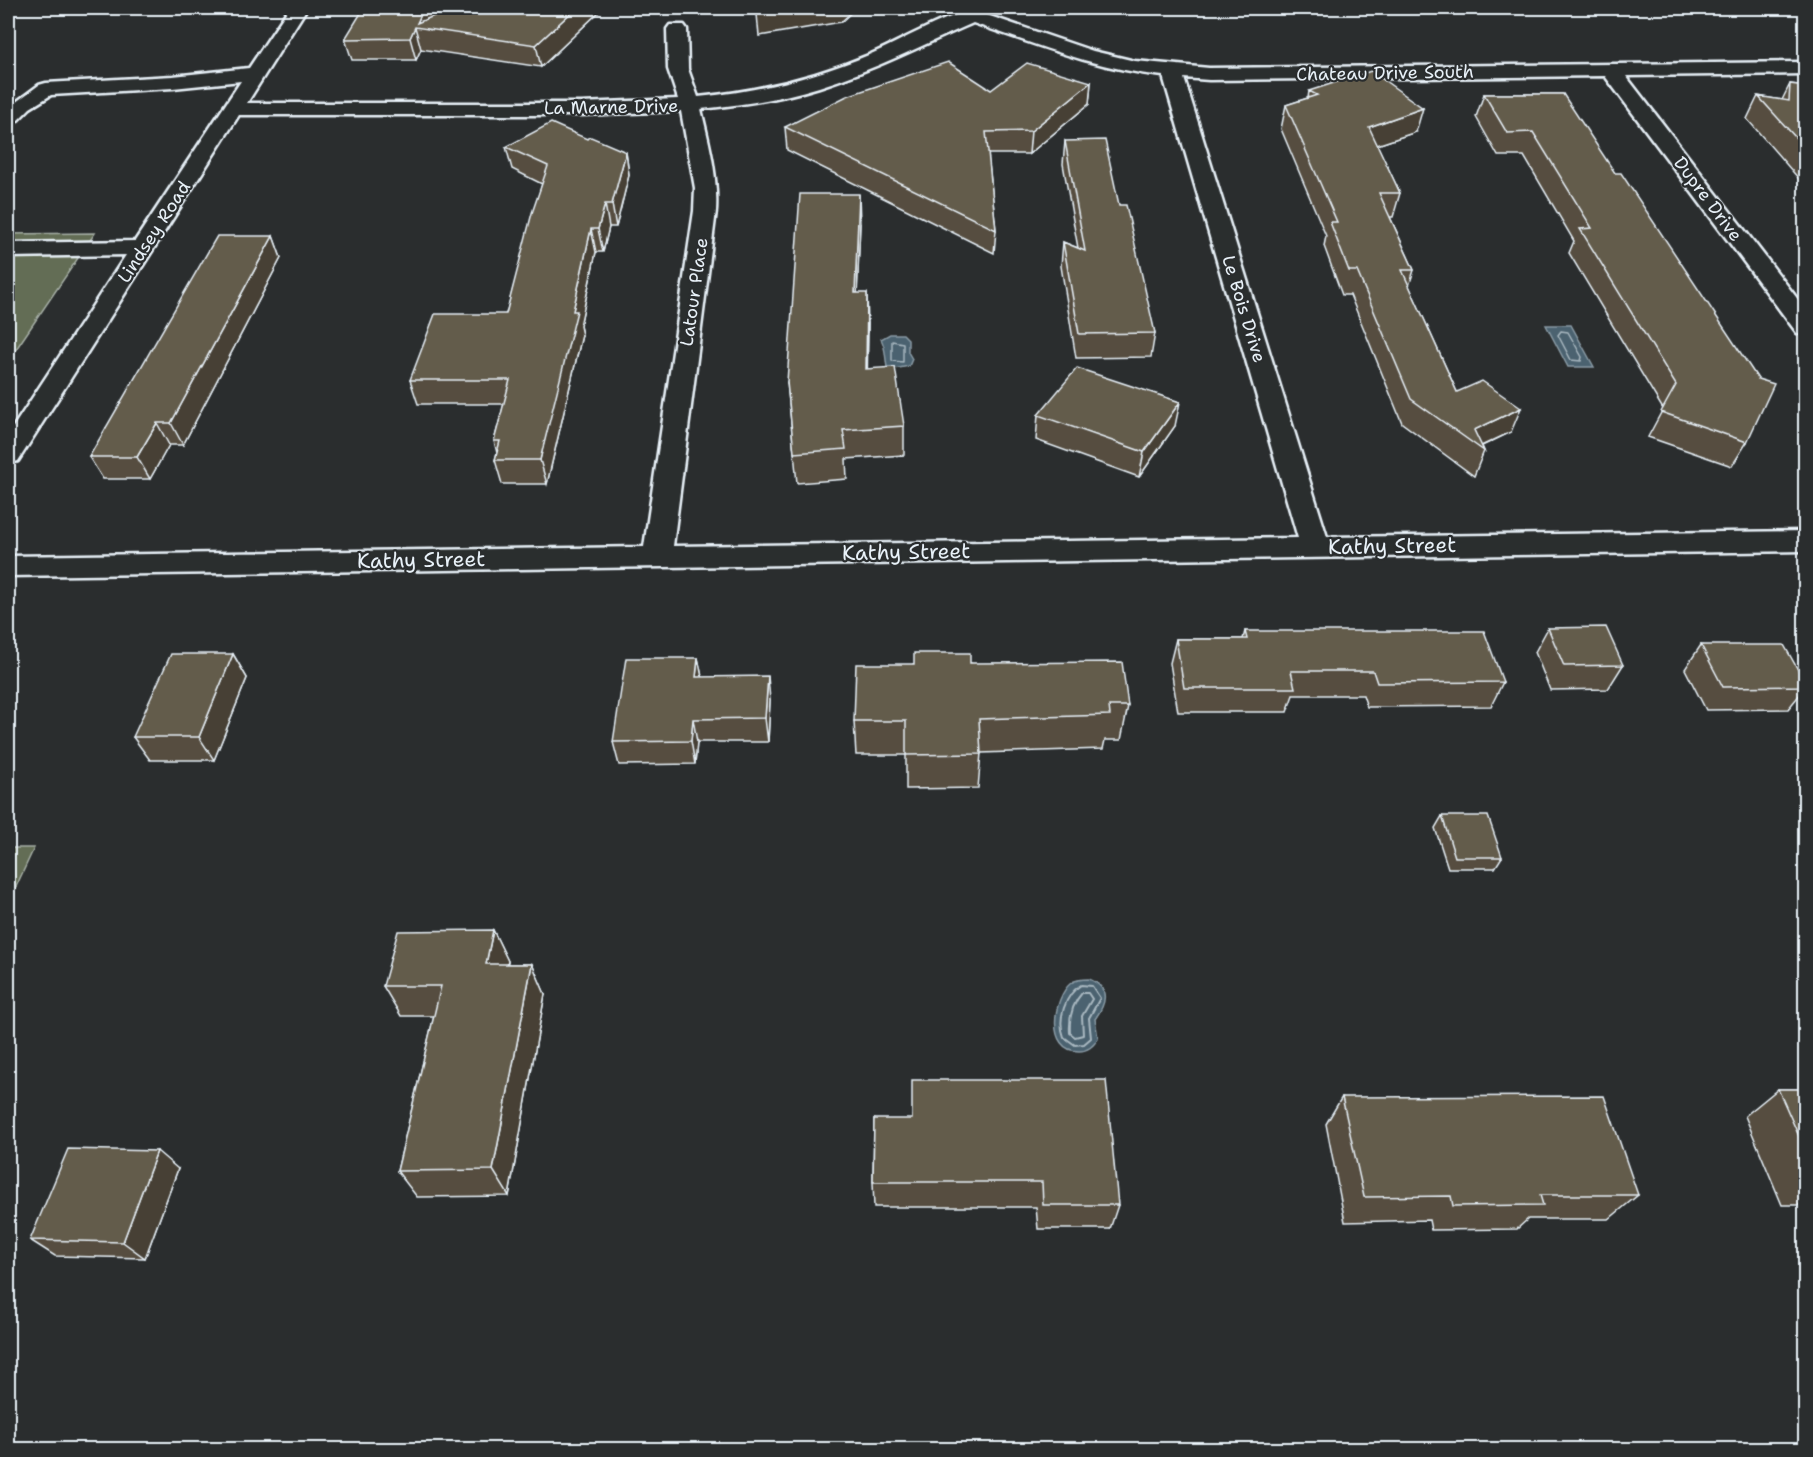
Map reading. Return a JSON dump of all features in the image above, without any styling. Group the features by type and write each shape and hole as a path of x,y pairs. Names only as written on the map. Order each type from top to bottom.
{"street":[{"name":"Lindsey Road","path":"8,455 21,416 143,249 298,8"},
{"name":"Chateau Drive South","path":"972,12 1086,55 1136,67 1172,71 1258,74 1806,68"},
{"name":"La Marne Drive","path":"235,109 624,109 690,105 759,95 822,79 863,64 972,12"},
{"name":"Latour Place","path":"657,557 705,211 706,188 690,105 678,69 677,29"},
{"name":"Dupre Drive","path":"1611,70 1806,328"},
{"name":"Le Bois Drive","path":"1172,71 1315,546"},
{"path":"8,119 22,104 46,89 173,82 257,73"},
{"path":"8,250 143,249"},
{"name":"Kathy Street","path":"8,566 1315,546 1806,541"}],"green space":[{"path":"95,233 8,361 8,234"},
{"path":"8,848 34,848 8,904"}],"water":[{"path":"1546,325 1571,325 1594,367 1568,367"},
{"path":"890,334 903,334 908,339 908,352 912,359 909,366 887,367 885,349 881,339"},
{"path":"1089,979 1101,987 1104,997 1102,1008 1095,1019 1098,1038 1088,1049 1079,1051 1068,1049 1061,1042 1057,1033 1057,1011 1060,1000 1071,983"}],"building":[{"path":"364,8 424,8 417,23 453,8 576,8 536,45 415,27 410,38 345,39"},
{"path":"764,8 794,8 757,14"},
{"path":"948,62 991,90 1027,63 1091,82 1031,131 986,132 996,230 785,127 847,96"},
{"path":"1371,71 1423,108 1369,127 1400,193 1379,193 1414,270 1402,270 1457,392 1482,381 1521,408 1474,430 1484,451 1411,399 1357,271 1349,271 1330,222 1337,222 1286,105 1317,95 1309,91"},
{"path":"1790,84 1806,86 1806,149 1758,96 1789,101"},
{"path":"1484,94 1563,94 1615,173 1621,173 1758,379 1774,384 1747,442 1661,412 1676,385 1580,229 1592,228 1533,132 1507,133"},
{"path":"551,123 587,139 591,137 626,152 612,204 605,204 598,229 591,229 573,311 577,311 540,460 495,460 500,441 494,441 510,380 410,380 435,314 506,314 532,213 548,166 506,147"},
{"path":"1105,140 1119,205 1126,205 1155,333 1079,334 1063,242 1085,251 1065,141"},
{"path":"800,194 859,194 855,293 867,293 866,369 895,367 904,426 843,430 846,449 794,453 787,382"},
{"path":"217,236 273,236 171,423 157,423 137,457 89,457"},
{"path":"1077,368 1180,402 1144,452 1038,415"},
{"path":"1606,627 1623,665 1564,666 1548,628"},
{"path":"1245,631 1484,631 1503,682 1377,683 1373,671 1291,671 1295,688 1184,688 1176,639 1247,639"},
{"path":"1701,645 1784,645 1806,686 1723,687"},
{"path":"914,653 970,653 970,663 1122,662 1128,706 1109,706 1110,715 979,719 981,754 906,755 906,721 854,721 856,664 914,664"},
{"path":"171,654 233,654 199,737 133,737"},
{"path":"626,658 698,658 696,677 768,676 765,718 693,719 691,741 613,742"},
{"path":"1442,816 1488,816 1502,857 1455,857"},
{"path":"493,930 486,964 532,964 493,1170 397,1171 441,986 383,986 398,931"},
{"path":"912,1080 1106,1080 1118,1205 1043,1205 1042,1182 873,1182 874,1119 912,1119"},
{"path":"1778,1089 1806,1089 1806,1152"},
{"path":"1604,1096 1638,1195 1540,1195 1543,1205 1453,1206 1451,1196 1364,1197 1342,1097"},
{"path":"68,1149 157,1151 123,1242 30,1240"}]}
